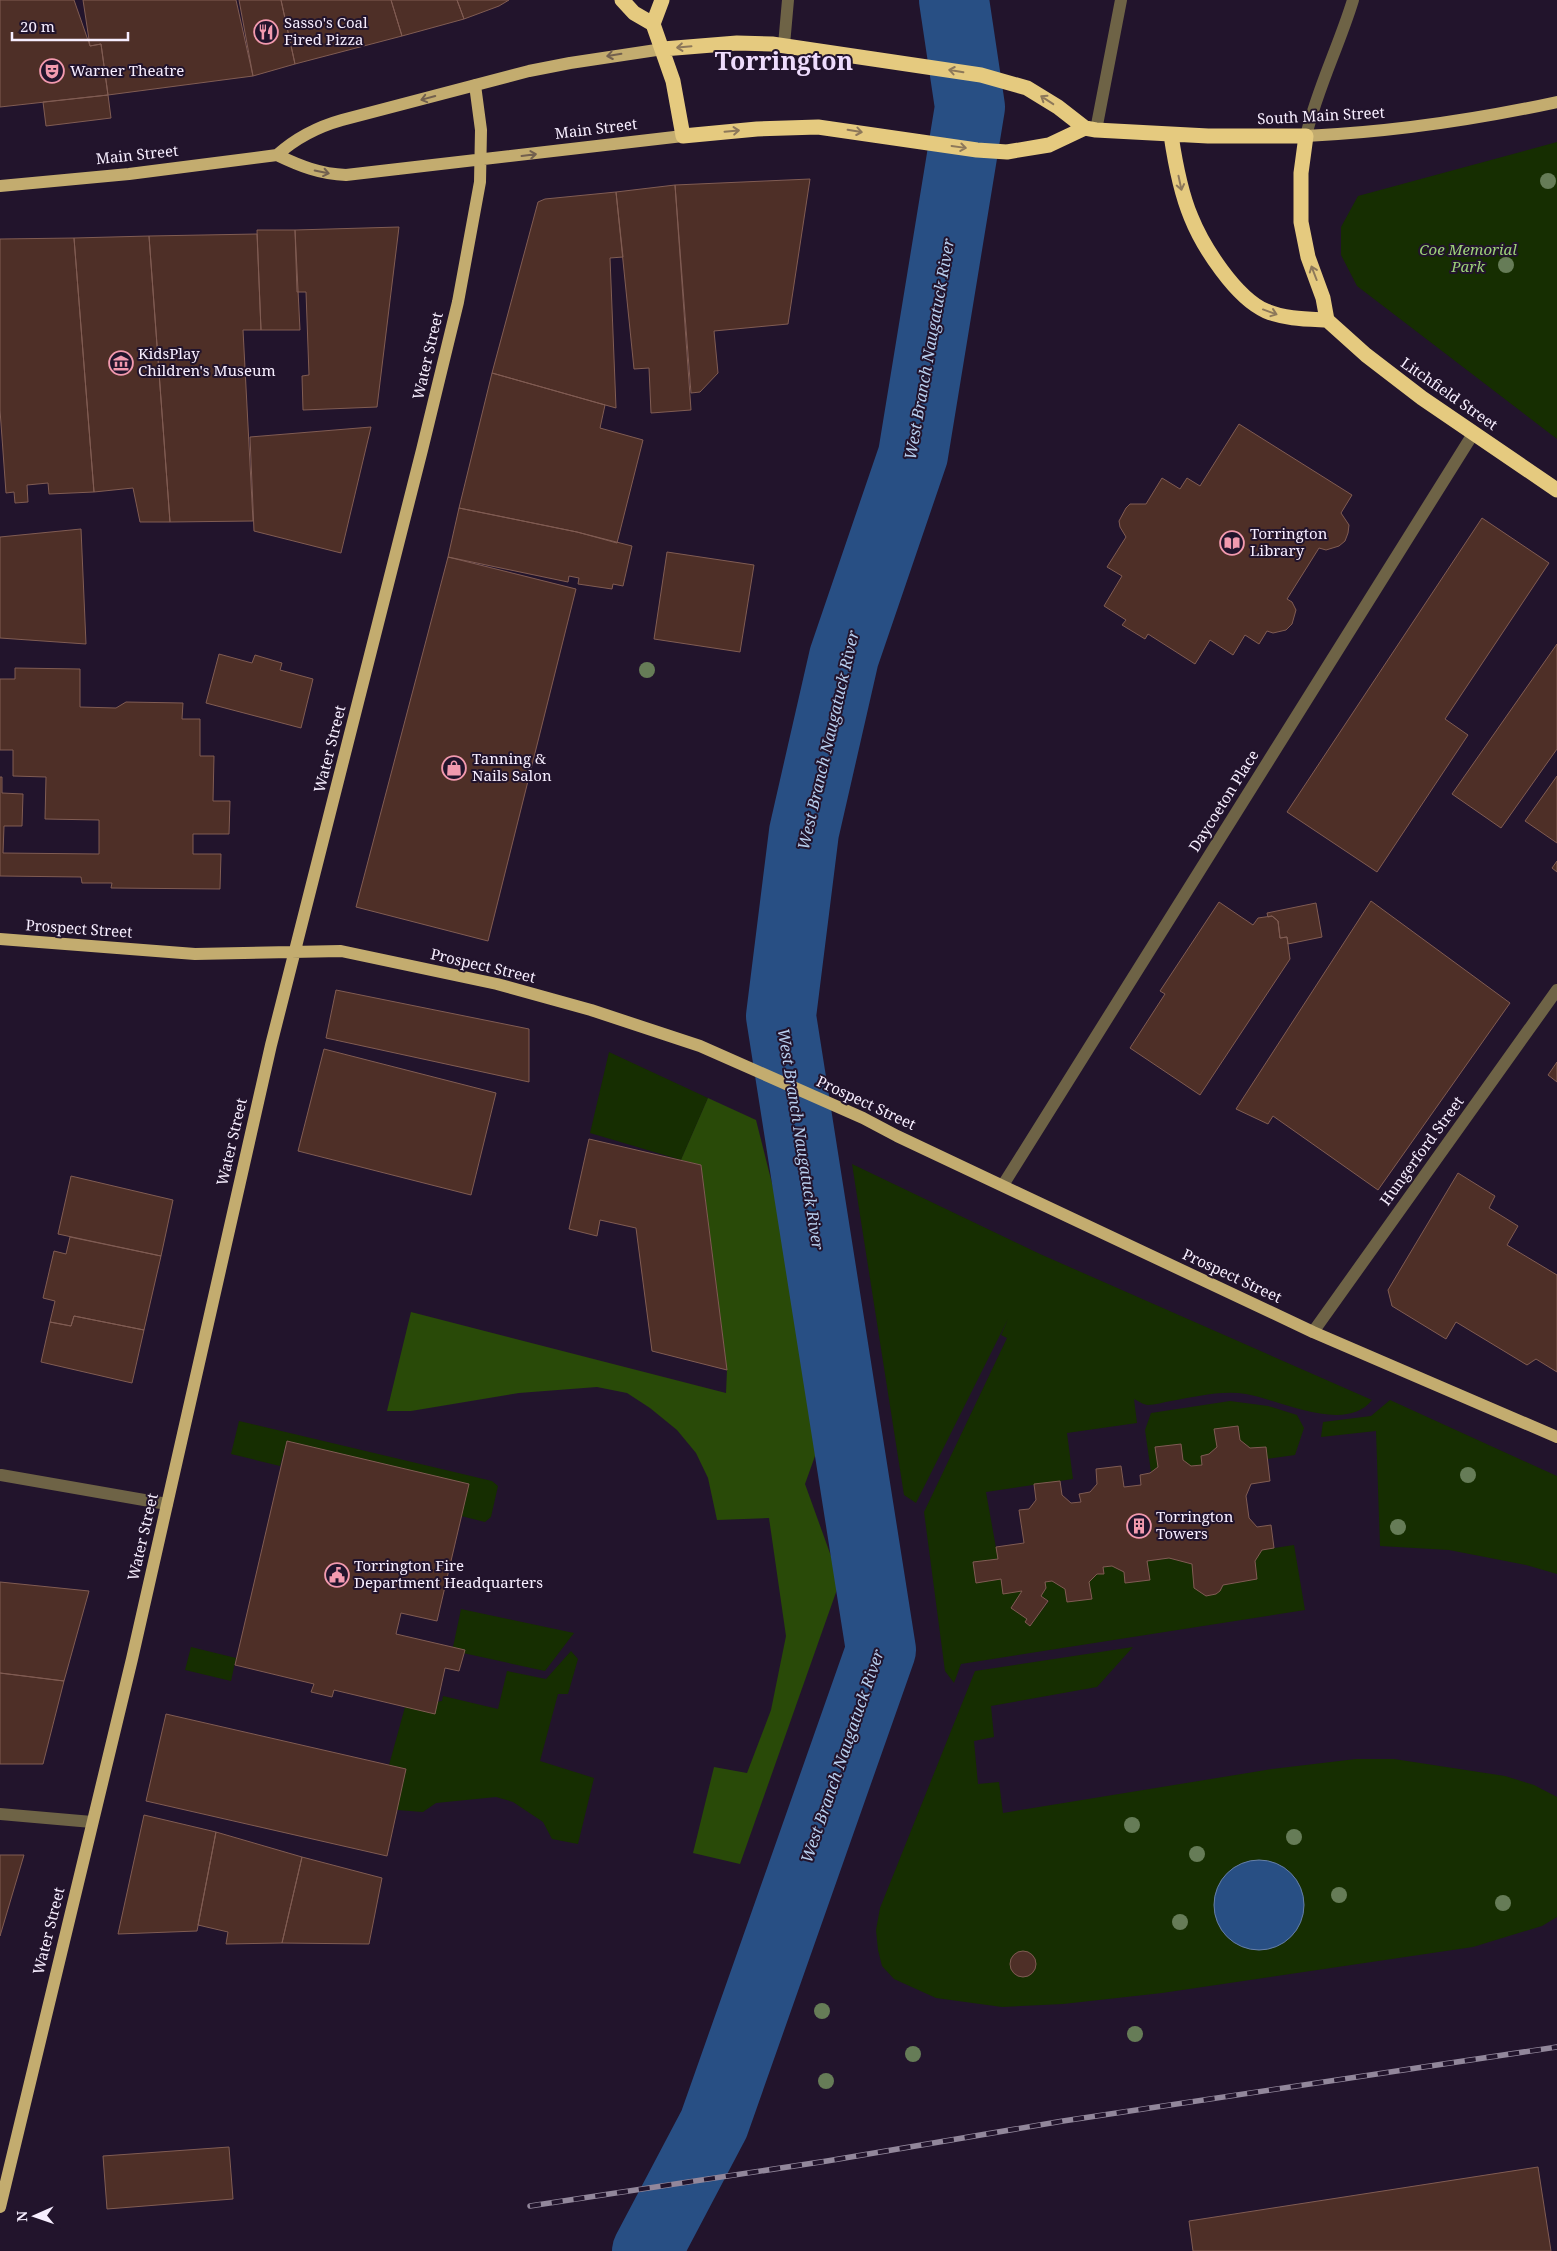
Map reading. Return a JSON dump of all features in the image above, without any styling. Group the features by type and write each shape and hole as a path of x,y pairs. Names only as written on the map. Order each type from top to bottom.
{"highway":[{"path":"622,0 634,13 653,24 673,81 683,136"},
{"path":"653,24 662,0"},
{"path":"663,49 755,43 784,45 1003,80 1038,94 1091,129"},
{"name":"Main Street","path":"683,136 757,129 806,127 839,129 922,142"},
{"name":"South Main Street","path":"922,142 997,152 1019,152 1039,148 1091,129 1171,135 1306,136"},
{"path":"1171,135 1182,190 1190,216 1216,262 1235,288 1247,300 1266,311 1282,316 1327,320 1323,298 1308,257 1301,222 1301,173 1306,136"},
{"name":"Litchfield Street","path":"1327,320 1366,355 1473,434 1557,490"}],"main road":[{"path":"277,155 297,139 331,123 570,62 663,49"},
{"name":"Water Street","path":"0,2206 167,1504 269,1054 445,355 471,238 481,161 481,130 475,85"},
{"name":"South Main Street","path":"1306,136 1370,132 1440,124 1557,102"},
{"name":"Main Street","path":"0,186 129,174 277,155 318,172 346,176 683,136"},
{"name":"Prospect Street","path":"0,939 196,954 341,951 497,984 591,1010 700,1046 863,1118 1313,1332 1557,1437"}],"street":[{"path":"784,45 788,0"},
{"path":"1091,129 1121,0"},
{"path":"1306,136 1315,100 1353,0"},
{"name":"Daycoeton Place","path":"1002,1185 1473,434"},
{"name":"Hungerford Street","path":"1313,1332 1557,990"},
{"path":"1,1475 167,1504"},
{"path":"0,1814 92,1822"}],"green space":[{"name":"Coe Memorial Park","path":"1557,142 1557,439 1357,286 1341,255 1341,227 1358,196"},
{"path":"609,1052 708,1098 681,1160 590,1133"},
{"path":"708,1098 756,1120 830,1414 805,1484 840,1581 740,1864 693,1853 714,1767 747,1773 771,1710 786,1636 769,1518 717,1520 708,1478 696,1453 677,1430 650,1408 627,1393 597,1387 519,1393 411,1411 387,1411 411,1312 726,1393 727,1370 701,1165 681,1160"},
{"path":"852,1164 1040,1254 1372,1400 1361,1410 1346,1414 1330,1415 1237,1393 1208,1394 1151,1405 1134,1399 1137,1423 1067,1433 1073,1479 986,1492 998,1559 973,1562 976,1583 1001,1579 1003,1592 1022,1591 1011,1608 1027,1619 1025,1622 1030,1626 1049,1601 1041,1596 1046,1588 1045,1582 1052,1581 1065,1589 1067,1602 1091,1599 1089,1582 1097,1574 1104,1574 1103,1567 1112,1566 1124,1572 1126,1583 1150,1580 1147,1561 1169,1558 1192,1564 1195,1588 1206,1596 1216,1593 1223,1585 1257,1579 1255,1561 1262,1550 1294,1545 1305,1610 961,1664 954,1683 945,1671 924,1512 1007,1338 1001,1335 1008,1319 916,1503 904,1495"},
{"path":"1390,1400 1557,1476 1557,1574 1526,1565 1449,1550 1380,1546 1376,1431 1321,1437 1323,1422 1371,1416"},
{"path":"1230,1401 1268,1406 1297,1415 1304,1428 1295,1455 1267,1459 1265,1447 1250,1448 1240,1440 1238,1426 1214,1430 1217,1447 1209,1454 1201,1456 1202,1465 1191,1466 1183,1460 1181,1444 1155,1447 1158,1467 1151,1472 1145,1430 1151,1413"},
{"path":"239,1421 492,1481 498,1486 491,1517 485,1522 461,1516 468,1484 287,1441 280,1466 231,1454"},
{"path":"461,1609 574,1633 545,1671 463,1653 464,1650 453,1647"},
{"path":"191,1647 236,1658 231,1681 185,1670"},
{"path":"1133,1647 1097,1687 991,1706 994,1737 974,1741 978,1784 999,1782 1003,1813 1272,1769 1356,1759 1394,1759 1505,1776 1534,1785 1557,1797 1557,1917 1542,1926 1473,1947 1162,1993 1063,2004 1002,2007 936,1998 894,1979 882,1966 878,1950 876,1930 880,1908 975,1671"},
{"path":"571,1651 578,1659 568,1694 558,1694 540,1761 594,1778 578,1844 552,1839 543,1822 513,1802 496,1797 436,1803 423,1812 397,1810 406,1769 389,1765 405,1707 442,1701 443,1696 498,1709 507,1671 546,1679"}],"water":[{"path":"1259,1860 1276,1863 1291,1873 1301,1888 1304,1905 1301,1922 1291,1937 1276,1947 1259,1950 1242,1947 1227,1937 1217,1922 1214,1905 1217,1888 1227,1873 1242,1863"}],"building":[{"name":"Warner Theatre","path":"0,0 74,0 90,46 101,44 108,95 0,107"},
{"path":"83,0 236,0 253,76 108,95 101,44 90,46"},
{"name":"Sasso's Coal Fired Pizza","path":"239,0 281,0 295,64 253,76"},
{"path":"281,0 391,0 402,36 295,64"},
{"path":"391,0 457,0 464,19 402,36"},
{"path":"457,0 509,0 499,6 464,19"},
{"path":"108,95 111,118 46,126 43,102"},
{"path":"810,179 788,324 714,331 718,373 700,392 691,393 675,185"},
{"path":"675,185 691,410 651,413 649,368 634,369 616,192"},
{"path":"616,192 623,257 610,258 616,408 492,373 538,202 545,199"},
{"path":"399,227 377,407 303,410 302,376 309,375 306,292 297,292 295,230"},
{"path":"257,230 295,230 300,330 261,330"},
{"path":"257,234 261,330 243,330 253,521 170,522 149,236"},
{"name":"KidsPlay Children's Museum","path":"149,236 170,522 140,522 133,488 94,492 74,238"},
{"path":"74,238 94,492 49,494 48,483 27,485 28,502 15,503 14,492 6,493 0,410 0,239"},
{"path":"492,373 605,405 600,428 643,440 617,543 577,532 459,508"},
{"name":"Torrington Library","path":"1239,424 1352,495 1341,513 1349,525 1348,533 1345,541 1339,546 1326,550 1319,548 1287,599 1292,602 1296,610 1292,624 1286,630 1273,633 1267,631 1259,644 1245,635 1233,655 1210,640 1195,664 1148,634 1145,639 1122,625 1126,620 1104,606 1122,576 1107,567 1126,537 1119,521 1126,508 1130,504 1146,504 1162,478 1180,489 1187,478 1200,486"},
{"path":"371,427 341,553 254,531 250,437"},
{"path":"459,508 577,532 632,546 623,586 613,584 612,589 578,584 579,578 569,576 568,582 448,557"},
{"path":"1482,518 1549,563 1445,719 1468,735 1377,872 1287,812"},
{"path":"81,529 86,644 0,638 0,537"},
{"path":"667,552 754,565 740,652 654,639"},
{"path":"448,557 576,589 488,941 356,907"},
{"path":"1557,644 1557,749 1501,828 1452,794"},
{"path":"219,654 252,663 255,655 282,663 280,670 313,679 301,728 206,703"},
{"path":"15,668 80,669 80,707 116,708 126,702 183,703 182,719 200,719 200,756 214,756 213,801 230,801 229,834 193,834 193,854 221,854 220,889 111,888 112,883 82,883 81,877 0,876 0,777 2,777 2,793 23,794 22,826 4,826 3,853 99,854 99,820 45,819 46,777 13,776 13,750 0,750 0,679 15,679"},
{"path":"1557,776 1557,843 1525,821"},
{"path":"1557,861 1557,872 1552,868"},
{"path":"1371,901 1510,1003 1378,1190 1273,1116 1268,1124 1236,1109"},
{"path":"1219,902 1253,925 1258,918 1272,916 1278,921 1280,938 1287,937 1290,959 1200,1095 1130,1048 1165,994 1160,991"},
{"path":"1316,903 1322,937 1288,944 1287,937 1280,938 1278,921 1272,916 1268,917 1267,913"},
{"path":"336,990 529,1029 529,1082 326,1038"},
{"path":"324,1049 496,1093 471,1195 298,1151"},
{"path":"1557,1062 1557,1082 1548,1075"},
{"path":"589,1139 701,1165 727,1370 652,1351 636,1228 600,1220 597,1236 569,1229"},
{"path":"1458,1173 1495,1196 1489,1208 1518,1226 1507,1245 1557,1275 1557,1372 1536,1359 1527,1365 1456,1322 1446,1339 1392,1306 1388,1290"},
{"path":"71,1176 173,1200 161,1256 58,1234"},
{"path":"70,1237 161,1256 144,1330 74,1316 71,1326 50,1322 55,1301 43,1298 54,1251 66,1254"},
{"path":"74,1316 144,1330 132,1383 41,1362 50,1322 71,1326"},
{"name":"Torrington Towers","path":"1238,1426 1240,1440 1250,1448 1266,1447 1270,1481 1251,1484 1246,1496 1249,1518 1257,1527 1271,1525 1274,1548 1262,1550 1255,1561 1257,1579 1223,1585 1216,1594 1206,1596 1194,1588 1192,1564 1169,1558 1147,1561 1150,1580 1125,1583 1124,1572 1112,1566 1103,1567 1104,1574 1097,1574 1089,1582 1092,1599 1067,1602 1065,1589 1052,1581 1045,1582 1046,1588 1041,1596 1048,1601 1030,1626 1025,1622 1027,1619 1011,1608 1022,1591 1003,1594 1001,1579 976,1583 973,1562 998,1559 996,1547 1024,1543 1019,1510 1029,1509 1036,1500 1034,1484 1060,1481 1062,1495 1071,1503 1081,1502 1079,1494 1090,1492 1097,1484 1096,1469 1121,1466 1124,1487 1141,1485 1140,1475 1150,1473 1158,1467 1155,1447 1181,1444 1183,1460 1191,1466 1202,1465 1201,1456 1209,1454 1217,1447 1214,1429"},
{"path":"287,1441 469,1484 437,1621 401,1613 396,1634 465,1650 459,1671 445,1668 435,1714 334,1690 332,1697 311,1692 314,1684 235,1665"},
{"path":"0,1582 89,1591 64,1681 0,1673"},
{"path":"0,1673 64,1681 43,1764 0,1764"},
{"path":"166,1714 406,1769 387,1856 146,1801"},
{"path":"144,1815 216,1832 197,1931 118,1934"},
{"path":"216,1832 302,1857 282,1943 226,1944 228,1932 198,1925"},
{"path":"0,1855 24,1855 0,1936"},
{"path":"302,1857 382,1878 369,1944 282,1943"},
{"path":"1023,1951 1032,1955 1036,1964 1032,1973 1023,1977 1014,1973 1010,1964 1014,1955"},
{"path":"229,2147 233,2199 107,2209 103,2156"},
{"path":"1538,2167 1551,2251 1193,2251 1189,2221"}],"waterway":[{"name":"West Branch Naugatuck River","path":"647,2251 714,2124 881,1650 781,1016 804,832 844,657 913,455 970,107 954,0"}],"railway":[{"path":"530,2206 827,2161 1063,2121 1557,2047"}],"place":[{"name":"Sasso's Coal Fired Pizza","path":"266,32"},
{"name":"Warner Theatre","path":"52,71"},
{"name":"KidsPlay Children's Museum","path":"121,363"},
{"name":"Torrington Library","path":"1232,543"},
{"name":"Tanning & Nails Salon","path":"454,768"},
{"name":"Torrington Towers","path":"1139,1526"},
{"name":"Torrington Fire Department Headquarters","path":"337,1575"}],"district":[{"name":"Torrington","path":"784,61"}]}
